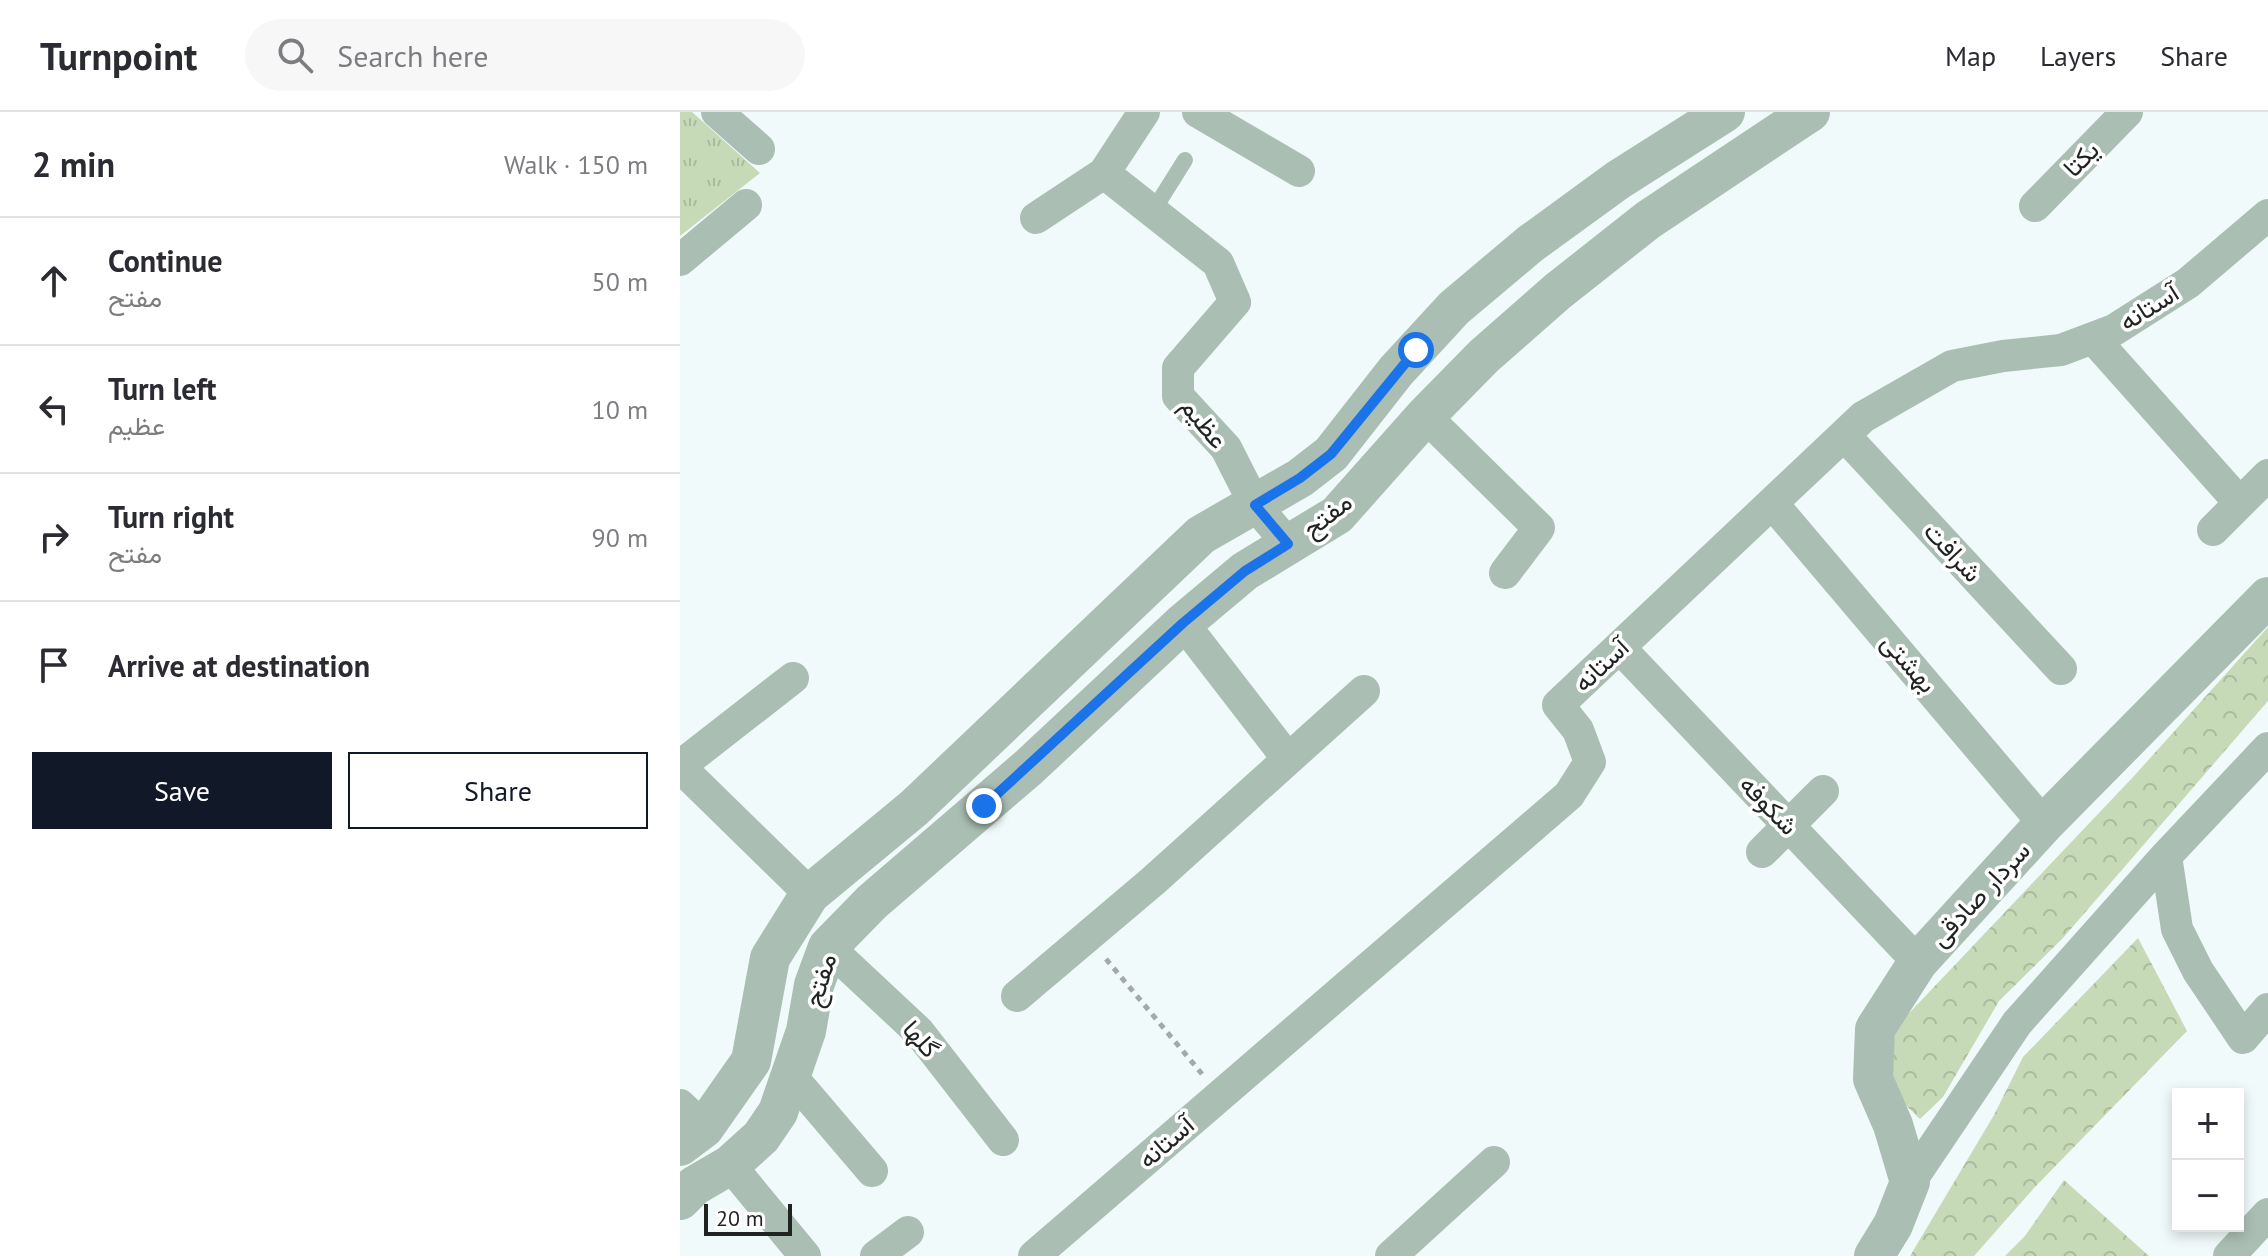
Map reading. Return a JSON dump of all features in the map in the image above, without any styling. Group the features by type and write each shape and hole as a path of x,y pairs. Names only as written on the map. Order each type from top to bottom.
{"street":[{"path":"717,112 759,149"},
{"path":"1036,218 1104,173 1144,112"},
{"path":"1198,112 1299,171"},
{"name":"مفتح","path":"688,1126 751,1061 770,958 810,894 914,808 1201,535 1300,478 1331,454 1396,371 1454,308 1530,244 1618,180 1725,112"},
{"name":"مفتح","path":"680,1200 694,1186 730,1165 761,1137 778,1112 806,1031 814,985 828,947 872,902 1029,767 1183,623 1245,571 1337,515 1425,416 1484,356 1558,291 1648,220 1810,112"},
{"name":"یکتا","path":"2035,206 2127,112"},
{"name":"عظیم","path":"1104,173 1218,263 1235,302 1178,368 1178,396 1226,448 1255,505 1288,544"},
{"path":"680,260 746,205"},
{"name":"آستانه","path":"1034,1256 1569,795 1590,762 1578,730 1558,705 1863,417 1952,366 2003,356 2061,350 2114,330 2188,283 2268,215"},
{"path":"2093,338 2239,502"},
{"path":"1425,416 1539,528 1505,573"},
{"name":"شرافت","path":"1844,435 2061,669"},
{"path":"2213,530 2268,475"},
{"name":"بهشتی","path":"1772,503 2044,824"},
{"name":"سردار صادقی","path":"1910,1182 1893,1125 1873,1079 1875,1029 1918,962 2044,824 2268,597"},
{"path":"1183,623 1288,759"},
{"name":"شکوفه","path":"1620,648 1918,962"},
{"path":"793,678 680,767 810,894"},
{"path":"1017,996 1364,691"},
{"path":"1874,1256 1893,1225 1910,1182 2017,1023 2166,856 2268,748"},
{"path":"1762,852 1823,791"},
{"path":"2166,856 2177,929 2198,971 2243,1038 2268,1009"},
{"name":"گلها","path":"828,947 919,1032 1003,1140"},
{"path":"791,1076 872,1171"},
{"path":"1391,1256 1494,1162"},
{"path":"730,1165 805,1256"},
{"path":"2229,1256 2268,1214"},
{"path":"876,1256 908,1232"}],"lane":[{"path":"1153,211 1185,160"}],"path":[{"path":"1087,937 1220,1095"}],"green space":[{"path":"680,112 692,112 760,173 680,236"},
{"path":"2268,627 2268,701 2063,938 1999,1001 1943,1097 1920,1119 1899,1097 1890,1078 1896,1027 2134,776"},
{"path":"2138,938 2187,1031 2034,1188 1974,1256 1910,1256 1994,1115 2023,1057"},
{"path":"2064,1180 2149,1256 2005,1256 2025,1236"}],"route":[{"path":"984,806 1183,623 1245,571 1288,544 1255,505 1300,478 1331,454 1416,350"}]}
